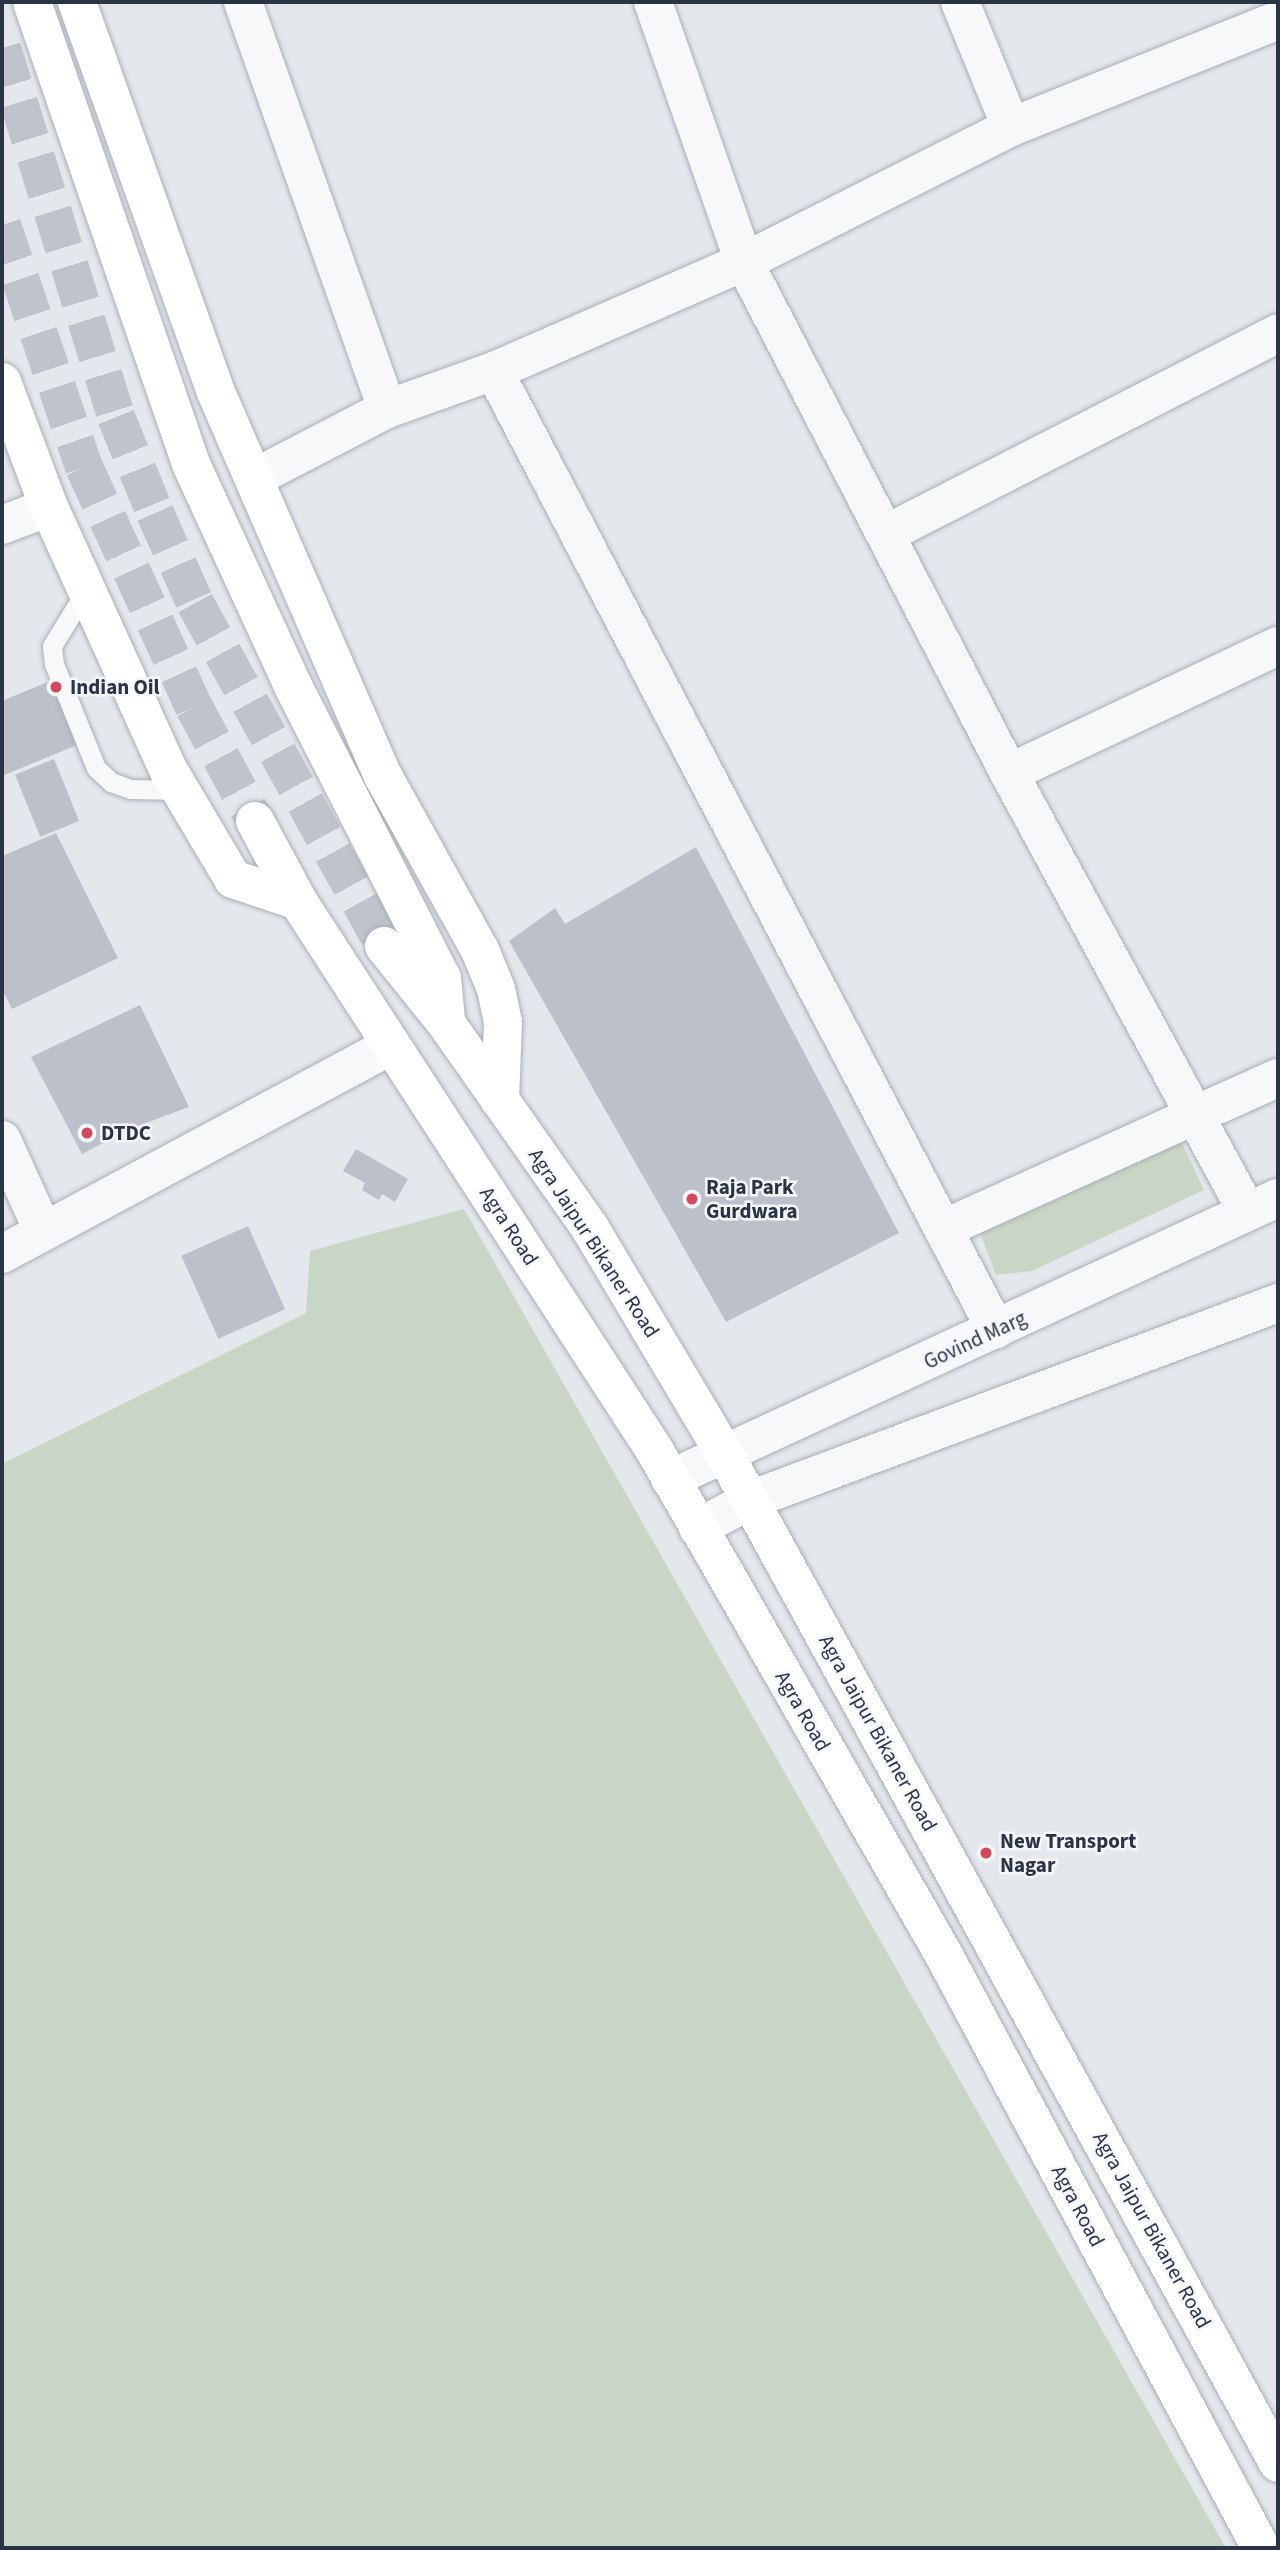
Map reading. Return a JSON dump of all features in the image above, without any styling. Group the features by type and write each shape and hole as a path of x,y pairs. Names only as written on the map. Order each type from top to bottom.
{"highway":[{"path":"32,2 191,464 292,684 442,978 446,1023"},
{"path":"77,2 215,390 383,776 480,950 503,1022 500,1101"},
{"path":"2,382 49,507 87,589 119,669 180,790 233,879 298,901"},
{"name":"Agra Road","path":"255,821 298,901 670,1479 945,1956 1261,2548"},
{"name":"Agra Jaipur Bikaner Road","path":"384,946 446,1023 590,1228 723,1451 1278,2463"}],"street":[{"path":"243,2 387,409"},
{"path":"653,2 744,262 1009,773 1196,1115 1263,1205"},
{"path":"960,2 1011,127"},
{"path":"254,478 387,409 494,371 744,262 1011,127 1278,20"},
{"path":"886,534 1278,333"},
{"path":"494,371 996,1330"},
{"path":"2,525 49,507"},
{"path":"1009,773 1278,646"},
{"path":"2,1254 391,1045"},
{"path":"943,1229 1278,1078"},
{"path":"2,1140 43,1231"},
{"name":"Govind Marg","path":"670,1479 723,1451 996,1330 1263,1205"},
{"path":"698,1528 750,1500 1278,1303"}],"lane":[{"path":"87,589 52,646 54,664 96,768 111,782 130,789 180,790"}],"green space":[{"path":"1176,1130 1204,1190 1032,1271 996,1275 980,1233 992,1216"},
{"path":"464,1209 1226,2548 2,2548 2,1464 306,1313 310,1251"}],"building":[{"path":"50,681 77,745 2,776 2,701"},
{"path":"54,759 79,821 40,837 15,775"},
{"path":"56,833 118,958 12,1009 2,989 2,856"},
{"path":"696,847 899,1233 726,1322 509,941 555,908 565,924"},
{"path":"140,1005 189,1107 132,1128 82,1154 31,1057"},
{"path":"356,1149 408,1179 395,1202 382,1194 379,1200 362,1190 365,1183 343,1171"},
{"path":"248,1226 285,1309 218,1339 181,1256"}],"tunnel":[{"path":"2,48 116,417 155,513 195,603 384,946"},
{"path":"2,225 84,467 194,707 255,821"}],"place":[{"name":"Indian Oil","path":"56,687"},
{"name":"DTDC","path":"87,1133"},
{"name":"Raja Park Gurdwara","path":"692,1199"},
{"name":"New Transport Nagar","path":"986,1853"}]}
